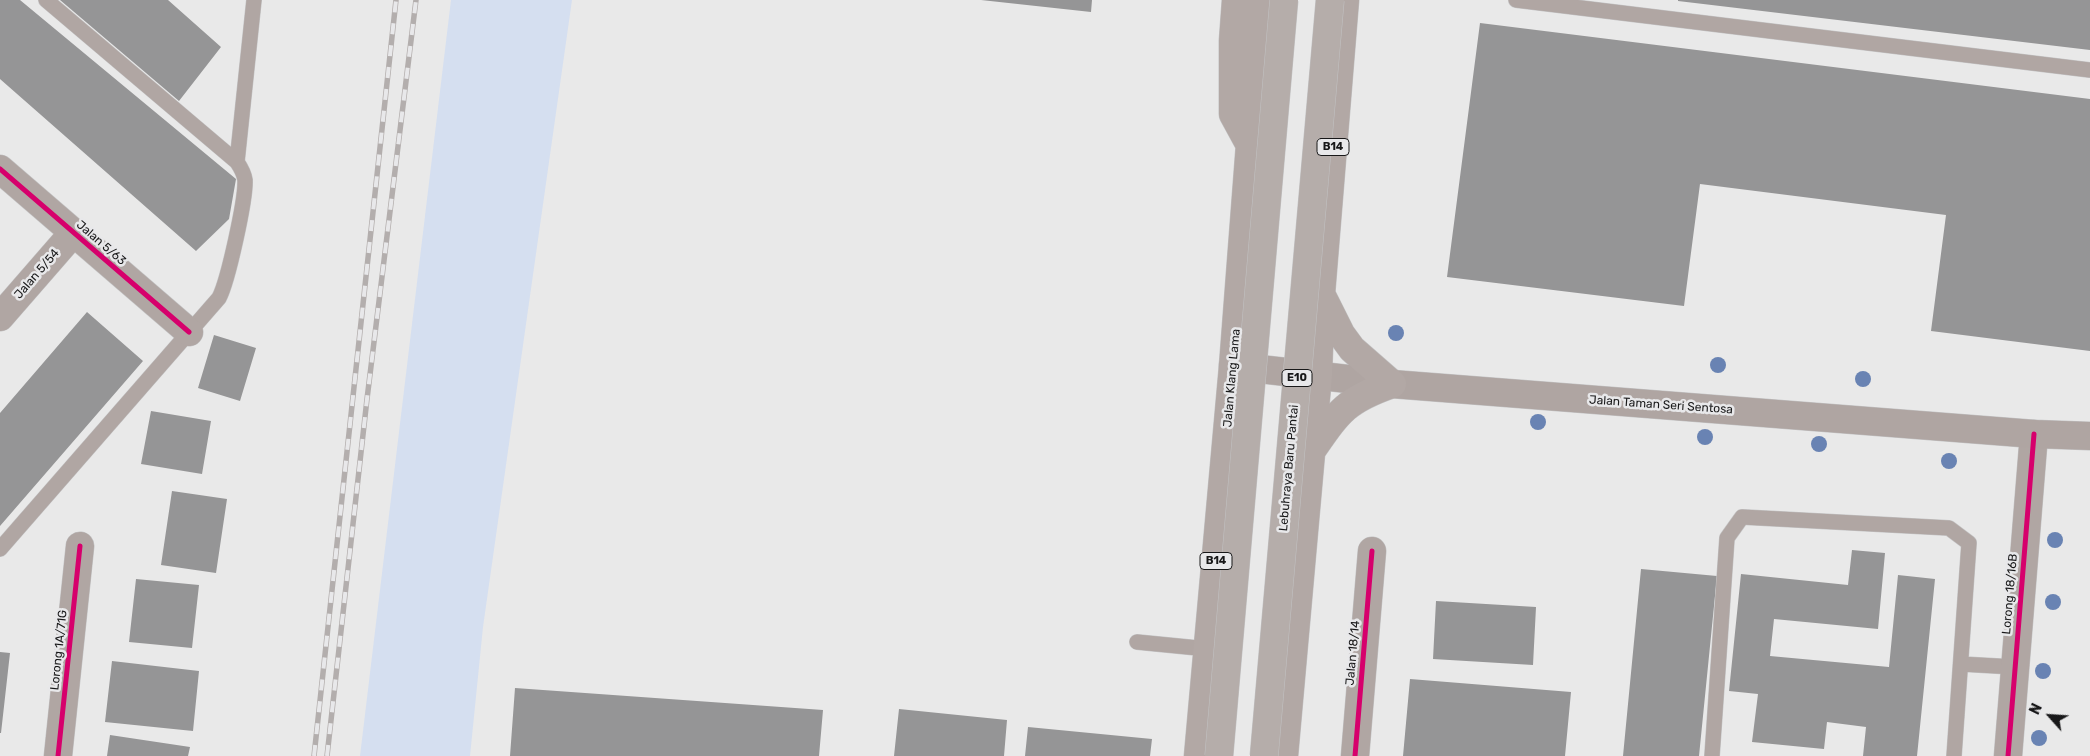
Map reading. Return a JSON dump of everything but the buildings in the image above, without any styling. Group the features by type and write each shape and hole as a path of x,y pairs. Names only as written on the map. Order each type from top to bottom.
{"highway":[{"path":"1219,756 1284,0"},
{"name":"Lebuhraya Baru Pantai","path":"1264,756 1330,0"}],"main road":[{"path":"1236,0 1233,41 1233,114 1251,146"},
{"name":"Jalan Klang Lama","path":"1198,756 1233,366 1261,0"},
{"name":"B14","path":"1284,756 1318,375 1321,294 1345,0"},
{"path":"1311,451 1336,415 1351,402 1392,384 1352,349 1341,334 1321,294"},
{"name":"Jalan Taman Seri Sentosa","path":"1233,366 1392,384 2034,434 2090,436"}],"street":[{"name":"Jalan 5/63","path":"0,170 188,332"},
{"name":"Jalan 5/54","path":"0,317 74,232"},
{"name":"Lorong 18/16B","path":"2008,756 2034,434"},
{"name":"Lorong 1A/71G","path":"58,756 80,546"},
{"name":"Jalan 18/14","path":"1355,756 1372,551"}],"lane":[{"path":"0,549 219,298 224,286 242,212 245,186 245,177 238,162 46,0"},
{"path":"238,162 254,0"},
{"path":"1516,0 2090,70"},
{"path":"1712,756 1727,538 1742,517 1949,528 1969,543 1954,756"},
{"path":"1137,642 1208,649"},
{"path":"1960,664 2014,667"}],"shaded area":[{"path":"451,0 572,0 483,627 470,756 360,756"}],"railway":[{"path":"314,756 396,0"},
{"path":"327,756 367,399 416,0"}],"cycle path":[{"path":"0,169 189,332"},
{"path":"2008,756 2034,434"},
{"path":"58,756 80,546"},
{"path":"1355,756 1372,551"}]}
